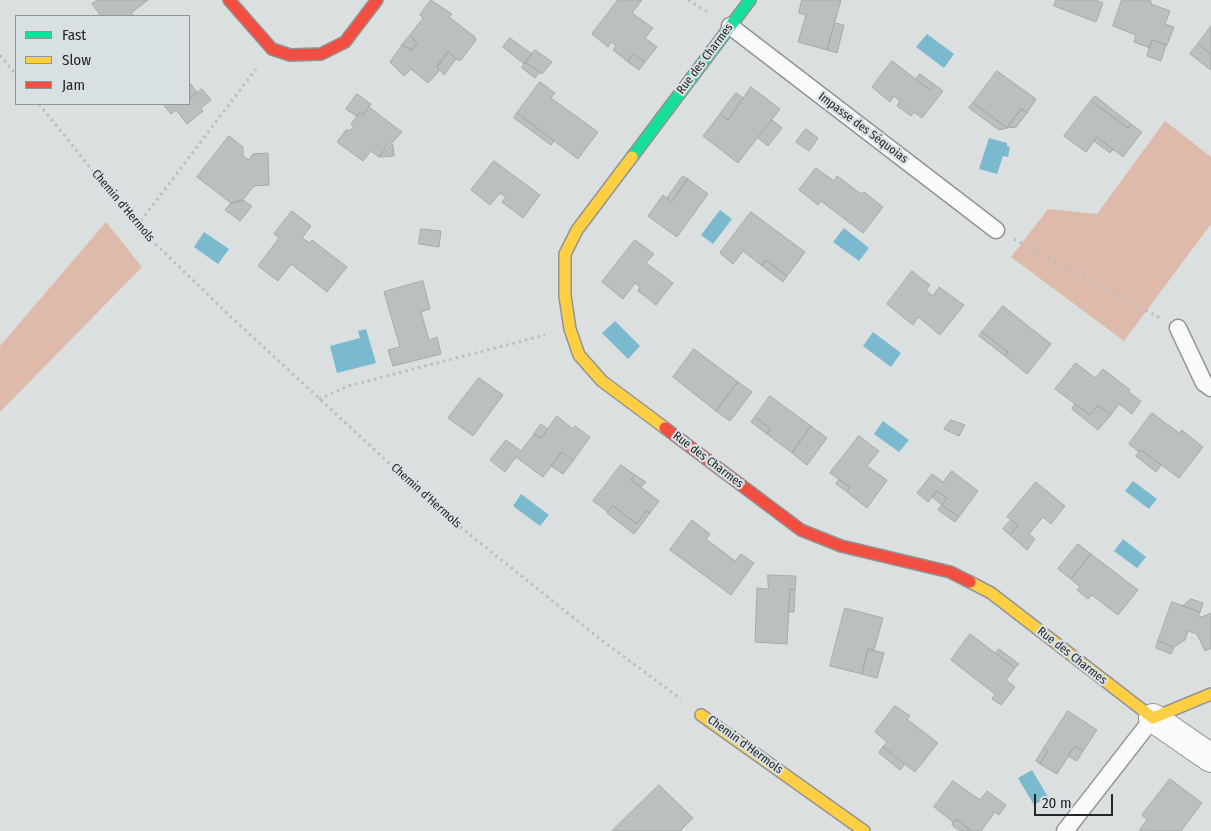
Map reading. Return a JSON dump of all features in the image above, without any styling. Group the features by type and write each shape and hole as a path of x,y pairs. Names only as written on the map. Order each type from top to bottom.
{"street":[{"path":"229,0 272,49 290,55 321,54 345,42 377,0"},
{"name":"Rue des Charmes","path":"750,0 576,230 565,254 565,296 570,329 579,355 602,381 801,530 841,546 950,572 991,593 1153,718"},
{"path":"1153,718 1211,694"},
{"name":"Chemin d'Hermols","path":"702,715 864,831"},
{"path":"1153,718 1211,758"}],"lane":[{"name":"Impasse des Séquoias","path":"730,26 996,230"},
{"path":"1178,328 1204,383 1211,388"},
{"path":"1065,831 1153,718"}],"path":[{"path":"137,226 272,49"},
{"path":"0,54 15,74"},
{"name":"Chemin d'Hermols","path":"40,105 137,226 319,399 443,513 600,639 702,715"},
{"path":"996,230 1178,328"},
{"path":"319,399 348,386 570,329"}],"shaded area":[{"path":"1165,121 1211,157 1211,224 1124,341 1011,257 1048,209 1097,214"},
{"path":"106,222 142,267 0,412 0,346"}],"water":[{"path":"927,34 954,54 944,68 916,47"},
{"path":"989,138 1007,143 1007,146 1010,147 1008,157 1003,156 997,174 979,169"},
{"path":"720,210 732,219 713,244 701,235"},
{"path":"844,228 869,248 859,261 833,242"},
{"path":"204,232 229,249 218,264 194,247"},
{"path":"615,321 640,346 628,359 602,333"},
{"path":"366,329 376,363 337,373 330,346 360,338 358,331"},
{"path":"873,332 901,353 891,367 863,346"},
{"path":"883,421 909,440 899,452 874,434"},
{"path":"1133,481 1157,499 1149,509 1125,491"},
{"path":"521,494 549,515 540,526 513,506"},
{"path":"1123,539 1146,557 1137,568 1114,551"},
{"path":"1032,770 1048,797 1034,805 1018,778"}],"building":[{"path":"98,0 148,0 131,13 133,15 100,15 92,4"},
{"path":"431,0 452,14 449,17 475,37 476,40 461,60 458,60 448,52 437,67 439,71 428,83 411,69 404,76 390,62 402,45 412,50 417,43 410,35 423,18 420,15"},
{"path":"618,0 642,0 632,13 653,28 645,38 657,47 645,62 633,54 628,62 613,50 616,46 611,42 608,47 592,34"},
{"path":"802,0 841,0 827,50 798,42 806,15 799,13"},
{"path":"1056,0 1095,0 1103,3 1096,22 1054,6"},
{"path":"1122,0 1149,0 1151,4 1170,11 1165,24 1174,27 1167,45 1152,40 1150,48 1134,42 1136,35 1113,26"},
{"path":"835,23 844,25 837,53 827,50"},
{"path":"1211,26 1211,54 1198,44"},
{"path":"410,35 417,43 412,50 402,45"},
{"path":"510,38 532,54 524,64 503,47"},
{"path":"1152,40 1166,45 1161,61 1147,56"},
{"path":"1198,44 1211,54 1211,70 1190,54"},
{"path":"535,50 552,62 542,74 525,62"},
{"path":"448,52 456,59 444,75 437,67"},
{"path":"633,54 645,62 639,70 628,62"},
{"path":"892,61 930,90 935,85 943,91 922,118 914,112 911,116 897,106 900,101 894,96 890,102 872,87"},
{"path":"525,62 540,72 535,78 522,68"},
{"path":"997,71 1036,99 1027,113 1021,109 1007,128 973,103"},
{"path":"920,74 935,85 930,90 916,79"},
{"path":"540,82 555,93 551,98 598,132 578,159 517,113"},
{"path":"190,83 197,92 190,98"},
{"path":"751,87 780,109 738,163 703,136 720,114 728,120"},
{"path":"202,89 211,100 201,108 203,111 187,124 176,110 171,114 164,105 190,105 190,98"},
{"path":"736,93 743,98 728,120 720,114"},
{"path":"357,94 371,104 363,115 360,112 356,116 346,109"},
{"path":"1095,96 1131,124 1128,128 1091,101"},
{"path":"1091,101 1128,128 1131,124 1142,132 1123,157 1097,137 1086,152 1064,136"},
{"path":"973,103 1007,128 999,130 969,108"},
{"path":"369,107 402,132 379,157 371,151 363,161 337,142 346,130 351,130 354,126 351,124 360,112 363,115"},
{"path":"1021,109 1027,113 1016,127 1007,128"},
{"path":"517,113 554,141 551,145 514,118"},
{"path":"772,120 782,128 768,146 758,138"},
{"path":"806,129 818,138 809,151 796,142"},
{"path":"229,136 243,147 243,156 249,160 253,154 268,153 269,185 254,186 242,201 231,203 197,177"},
{"path":"1097,137 1113,150 1110,153 1094,141"},
{"path":"390,142 393,145 394,156 379,157"},
{"path":"494,161 540,195 523,218 502,202 506,197 500,193 490,205 471,190"},
{"path":"816,168 834,181 837,176 861,194 864,192 883,207 863,233 821,201 818,205 799,190"},
{"path":"683,176 688,179 671,202 667,198"},
{"path":"688,179 708,194 677,237 648,216 663,195 671,202"},
{"path":"243,200 252,206 240,221 225,210 231,203"},
{"path":"292,211 311,226 302,238 310,243 312,240 347,267 327,292 291,264 278,281 258,266 279,238 274,234"},
{"path":"751,212 805,252 787,276 766,260 762,266 743,251 733,264 720,253"},
{"path":"421,229 441,231 439,247 419,244"},
{"path":"635,240 654,254 646,263 673,283 656,305 638,291 640,287 635,283 623,299 602,282"},
{"path":"766,260 787,276 783,282 762,266"},
{"path":"912,271 930,285 926,290 933,296 939,287 964,305 940,335 918,317 913,325 887,304"},
{"path":"423,281 430,309 421,312 429,340 437,337 441,354 393,366 388,350 400,347 384,292"},
{"path":"1003,306 1051,344 1027,374 1005,356 1008,352 982,332"},
{"path":"982,332 1008,352 1005,356 979,336"},
{"path":"694,349 738,382 716,411 673,377"},
{"path":"1076,363 1095,378 1103,369 1130,390 1129,392 1141,401 1132,414 1119,404 1111,415 1098,405 1090,415 1055,389"},
{"path":"479,378 503,395 473,436 448,418"},
{"path":"738,382 752,392 730,421 716,411"},
{"path":"770,396 811,426 792,453 767,434 771,429 755,417"},
{"path":"1075,404 1090,415 1098,405 1111,415 1098,430 1072,409"},
{"path":"1152,413 1179,433 1182,430 1203,447 1179,478 1141,450 1139,452 1129,444"},
{"path":"557,416 573,429 575,426 590,437 573,461 562,452 543,477 516,457 505,472 490,460 506,440 521,451 534,434 541,438"},
{"path":"755,417 771,429 767,434 751,422"},
{"path":"951,420 965,425 959,436 944,429"},
{"path":"541,424 548,429 541,438 534,434"},
{"path":"811,426 827,438 807,465 792,453"},
{"path":"859,436 879,451 867,466 887,480 867,508 847,492 850,487 830,473"},
{"path":"1141,450 1161,465 1156,472 1136,456"},
{"path":"562,452 573,461 563,474 551,466"},
{"path":"621,465 635,475 631,480 659,501 650,513 646,511 637,524 613,506 608,512 593,501"},
{"path":"952,471 978,491 959,517 942,505 947,498 937,491 928,502 917,493 932,474 943,482"},
{"path":"635,475 646,482 641,487 631,480"},
{"path":"839,480 850,487 847,492 836,484"},
{"path":"1036,482 1065,506 1051,524 1043,517 1029,534 1035,539 1027,550 1010,535 1018,525 1007,517"},
{"path":"937,491 947,498 942,505 932,497"},
{"path":"942,505 959,517 955,522 938,510"},
{"path":"613,506 637,524 646,511 650,513 634,534 607,513"},
{"path":"692,520 710,534 706,539 735,561 741,554 754,563 731,595 670,550"},
{"path":"1011,520 1018,525 1010,535 1003,529"},
{"path":"1078,544 1091,554 1071,579 1058,569"},
{"path":"1091,554 1138,590 1118,615 1092,595 1088,599 1077,590 1080,587 1071,579"},
{"path":"768,575 796,576 795,590 790,589 787,644 755,642 757,588 768,589"},
{"path":"790,589 795,590 794,612 789,612"},
{"path":"1191,599 1203,603 1200,612 1183,606"},
{"path":"1172,602 1200,612 1198,616 1202,617 1211,613 1211,648 1205,651 1197,634 1188,631 1185,640 1174,647 1158,641"},
{"path":"845,608 883,618 874,650 868,649 862,674 830,666"},
{"path":"970,634 1015,668 1006,680 1015,687 1001,705 992,699 995,694 951,660"},
{"path":"1158,641 1174,647 1171,654 1156,648"},
{"path":"868,649 884,653 877,678 862,674"},
{"path":"999,649 1019,664 1015,668 996,653"},
{"path":"895,706 910,716 907,719 938,743 915,772 883,747 887,742 875,732"},
{"path":"1068,711 1097,730 1083,751 1075,746 1057,774 1040,764 1048,751 1044,748"},
{"path":"1075,746 1083,751 1077,761 1068,756"},
{"path":"883,747 905,764 900,770 879,753"},
{"path":"1044,748 1048,751 1040,764 1036,761"},
{"path":"1170,779 1202,803 1181,831 1139,831 1147,820 1142,815"},
{"path":"953,781 980,800 987,791 1006,805 999,815 995,812 981,831 972,831 956,819 954,823 934,807"},
{"path":"659,785 693,818 680,831 612,831"},
{"path":"956,819 972,831 960,831 952,825"}],"traffic: fast":[{"path":"632,157 750,0"}],"traffic: slow":[{"path":"632,157 577,230 565,254 565,296 570,329 579,355 602,381 665,428"},
{"path":"970,582 991,593 1153,718 1211,694"},
{"path":"701,715 864,831"}],"traffic: jam":[{"path":"229,0 272,49 290,55 321,54 345,42 377,0"},
{"path":"665,428 801,530 841,546 950,572 970,582"}]}
